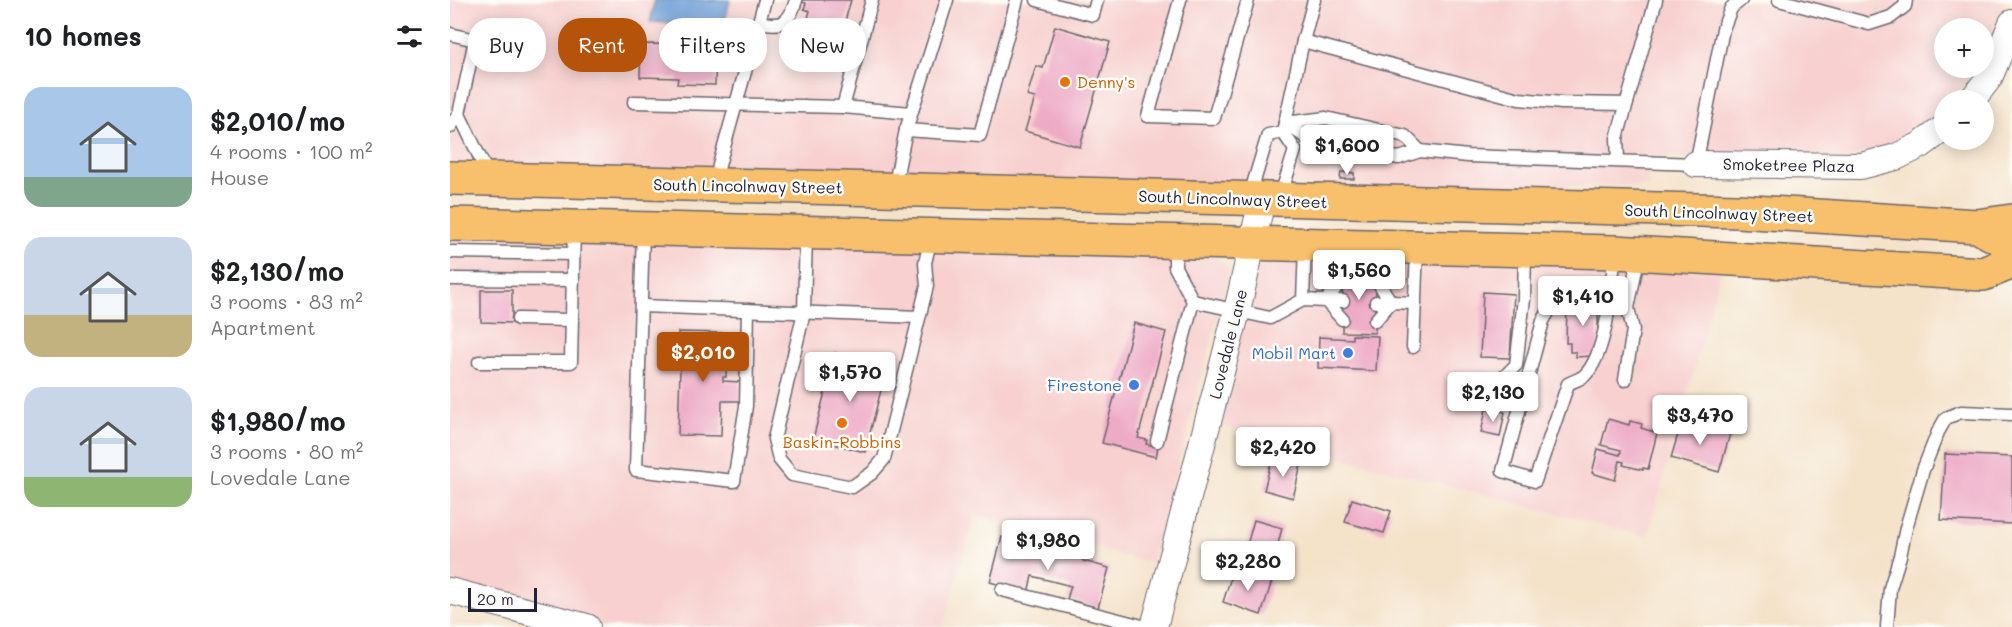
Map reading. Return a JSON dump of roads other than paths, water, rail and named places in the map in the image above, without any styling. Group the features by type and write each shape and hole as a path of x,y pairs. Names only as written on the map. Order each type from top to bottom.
{"main road":[{"name":"South Lincolnway Street","path":"450,178 1737,212 1977,226 2012,244"},
{"path":"1977,226 2012,221"},
{"path":"450,224 574,240 643,228 1525,250 1622,262 1983,274 2012,262"}],"street":[{"path":"1980,90 1989,78 2012,23"},
{"name":"Smoketree Plaza","path":"1696,164 1861,166 1896,157 1921,145 1934,135"},
{"name":"Lovedale Lane","path":"1154,627 1237,311 1262,200"},
{"path":"450,591 586,627"}],"lane":[{"path":"760,18 765,0"},
{"path":"767,24 777,26 785,22 793,11 796,0"},
{"path":"843,107 872,0"},
{"path":"894,189 906,130 947,0"},
{"path":"906,130 980,135 1017,0"},
{"path":"1037,0 1093,15 1097,0"},
{"path":"1180,0 1148,116 1214,118 1248,0"},
{"path":"1314,0 1284,128 1295,150 1283,188 1262,200 1252,188 1268,135 1284,128 1326,118 1405,136 1420,152"},
{"path":"1618,160 1617,138 1656,0"},
{"path":"1284,128 1319,146 1399,158 1420,152 1468,156 1696,164 1723,29 1731,8 1741,0"},
{"path":"1779,0 1869,24 1891,17 1905,6 1906,0"},
{"path":"450,34 475,40 450,127"},
{"path":"1303,41 1519,99 1563,103 1627,104"},
{"path":"716,185 719,165 745,72"},
{"path":"634,102 843,107 911,113"},
{"path":"454,113 484,166 495,179"},
{"path":"643,228 636,470 734,481 746,406 748,310"},
{"path":"806,232 804,312 774,439 779,459 792,476 852,487 872,473 884,459 927,286 926,262 931,236"},
{"path":"450,252 574,240 571,362 479,362"},
{"path":"1157,441 1192,301 1175,267 1175,241"},
{"path":"1303,300 1305,246"},
{"path":"1413,347 1417,248"},
{"path":"1490,391 1516,365 1524,299 1525,250"},
{"path":"1622,262 1597,359 1584,376 1568,384 1535,481 1503,471 1543,321 1555,300 1564,290 1593,289 1622,262"},
{"path":"1622,262 1633,330 1625,380"},
{"path":"1326,301 1343,278"},
{"path":"450,279 573,280"},
{"path":"1376,279 1391,302"},
{"path":"1192,301 1269,318 1303,300 1343,301"},
{"path":"1326,301 1342,319"},
{"path":"1376,302 1415,303"},
{"path":"1375,321 1391,302"},
{"path":"642,306 919,317"},
{"path":"518,319 572,320"},
{"path":"1887,627 1890,588 1906,528 1923,470 1946,418 1961,412 2012,414"},
{"path":"1002,590 1146,627"}],"water":[{"path":"655,0 730,0 726,18 659,18 659,22 650,22"}],"place":[{"name":"Denny's","path":"1065,82"},
{"name":"Mobil Mart","path":"1348,353"},
{"name":"Firestone","path":"1134,385"},
{"name":"Baskin-Robbins","path":"842,423"}]}
